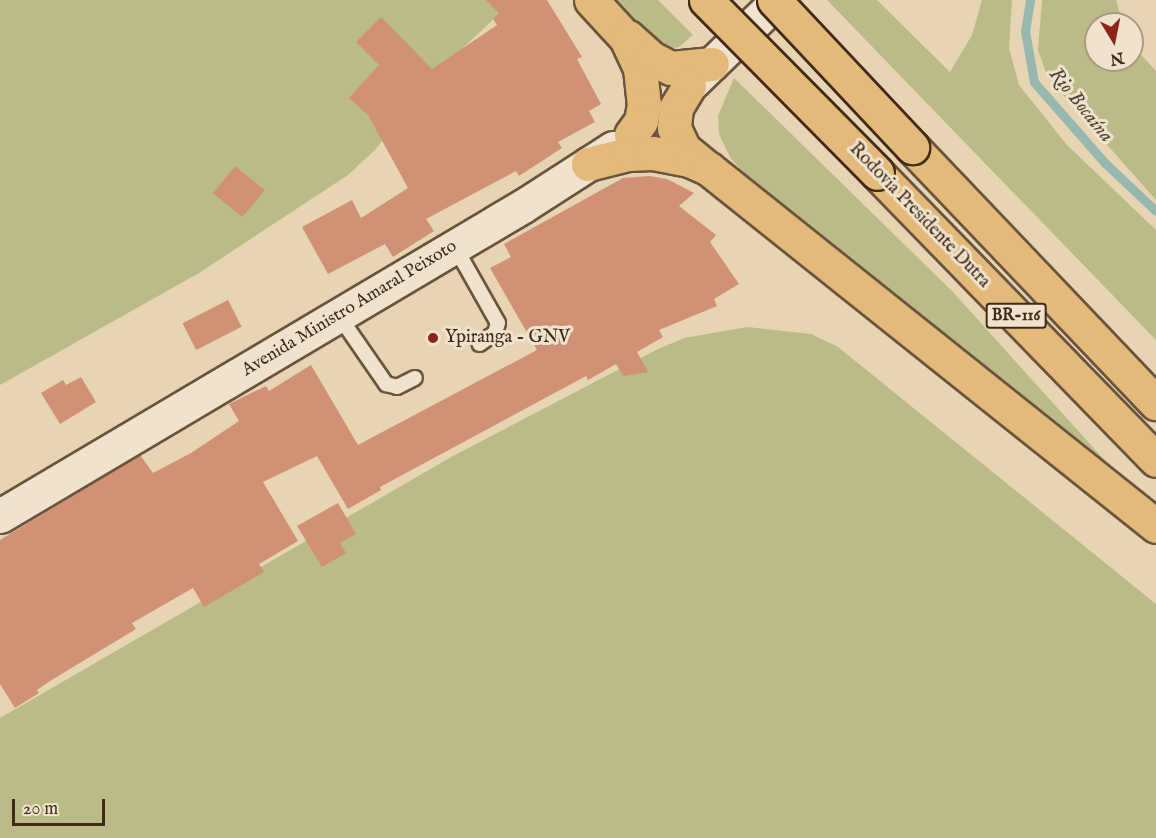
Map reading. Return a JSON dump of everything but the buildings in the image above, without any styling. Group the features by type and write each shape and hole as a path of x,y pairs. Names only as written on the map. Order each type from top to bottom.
{"highway":[{"name":"Rodovia Presidente Dutra","path":"706,0 1156,460"},
{"name":"BR-116","path":"774,0 1156,403"},
{"path":"599,8 665,66 686,69 700,75 675,108 674,128 684,149 1156,526"},
{"path":"599,8 626,38 642,77 644,104 641,121 631,135"},
{"path":"588,164 628,154 653,153 709,169"}],"main road":[{"name":"Avenida Ministro Amaral Peixoto","path":"0,516 455,247 588,164 631,135 700,75 778,0"}],"lane":[{"path":"455,247 498,323 495,333 479,344"},
{"path":"339,316 386,384 397,387 415,378"}],"green space":[{"path":"0,0 514,0 431,78 375,150 348,175 199,273 0,385"},
{"path":"614,0 658,0 693,35 679,47 666,49 655,42"},
{"path":"827,0 877,0 950,72 972,35 982,0 1012,0 1009,48 1019,85 1067,145 1156,230 1156,340"},
{"path":"1042,0 1116,0 1120,12 1084,12 1084,72 1144,72 1144,58 1156,71 1156,200 1048,78 1038,50"},
{"path":"734,78 953,292 1126,484 770,200 731,159 719,134 718,116"},
{"path":"747,327 811,334 838,347 1156,604 1156,838 0,838 0,718 453,456 656,350 684,338"}],"waterway":[{"name":"Rio Bocaína","path":"1030,0 1025,31 1034,82 1105,163 1156,211"}],"place":[{"name":"Ypiranga - GNV","path":"433,338"}]}
